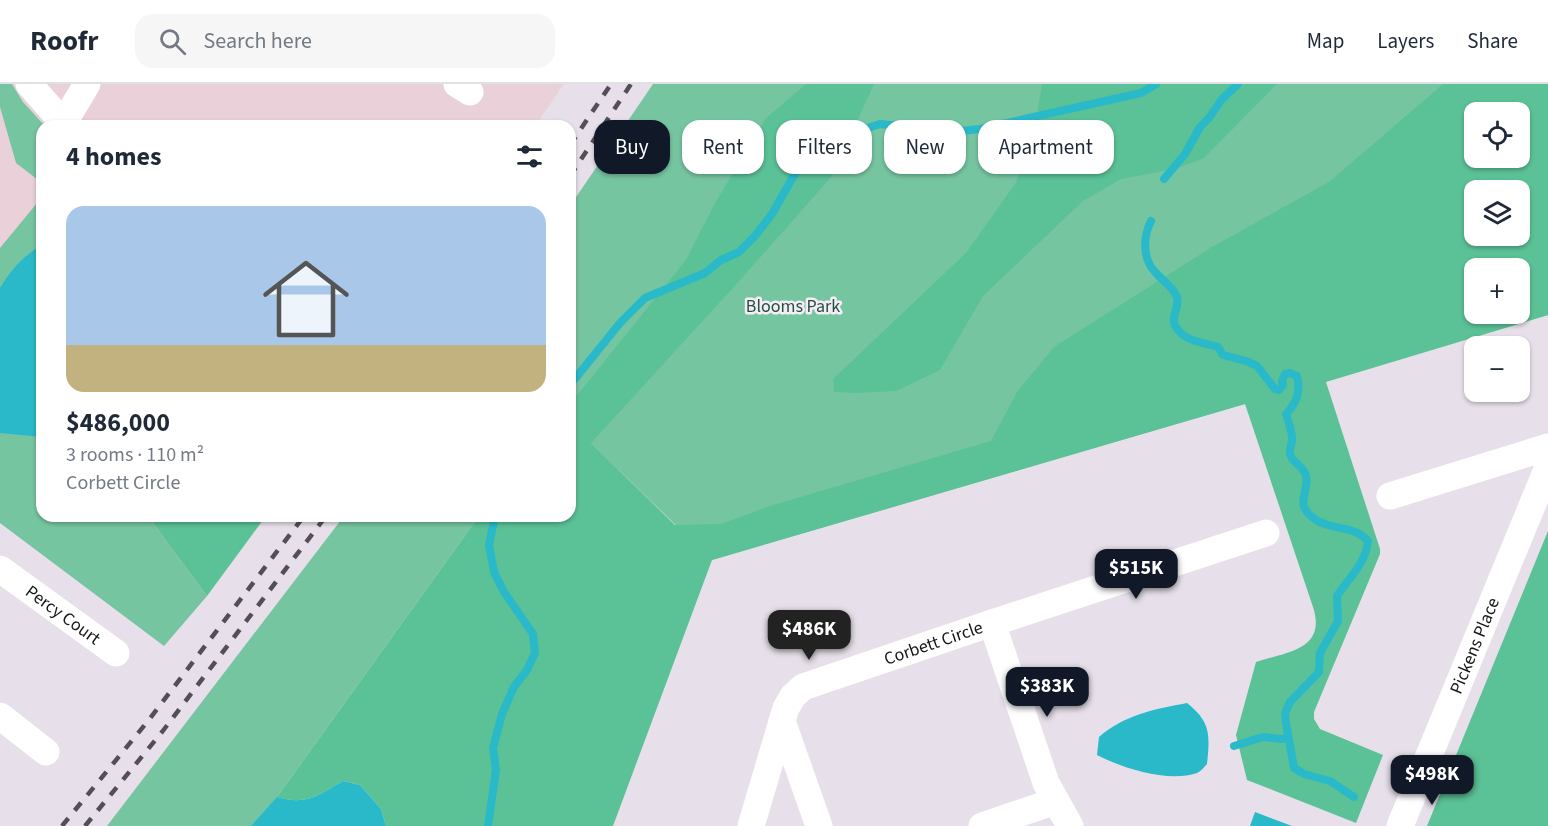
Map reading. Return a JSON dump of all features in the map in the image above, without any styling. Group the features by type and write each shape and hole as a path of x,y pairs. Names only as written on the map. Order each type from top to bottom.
{"street":[{"path":"29,84 60,120"},
{"path":"67,120 87,84"},
{"path":"1390,496 1548,447"},
{"name":"Pickens Place","path":"1400,826 1548,467"},
{"path":"992,623 1266,534"},
{"name":"Percy Court","path":"4,580 116,653"},
{"name":"Corbett Circle","path":"751,826 786,708 792,696 803,687 992,623 1036,757 1046,783 1070,826"},
{"path":"0,716 46,752"},
{"path":"782,721 819,826"},
{"path":"982,826 1056,801"}],"shaded area":[{"path":"0,84 564,84 539,120 36,120 36,522 259,522 207,596 164,646 0,523"}],"green space":[{"path":"0,84 12,84 23,102 40,120 36,120 36,178 16,163 0,107"},
{"name":"Blooms Park","path":"653,84 1548,84 1548,315 1530,320 1530,258 1464,258 1464,324 1517,324 1476,336 1464,336 1464,340 712,560 576,429 576,197 594,171 594,174 670,174 670,120 629,120"},
{"path":"806,84 874,84 858,120 776,120 776,174 833,174 832,176 591,443 675,525 721,524 770,506 991,441 1017,392 1054,347 1212,247 1329,182 1443,84 1548,84 1548,315 1530,320 1530,258 1464,258 1464,324 1518,324 1478,336 1464,336 1464,340 1326,382 1380,549 1380,554 1314,712 1314,719 1320,729 1383,755 1356,823 1247,780 1236,735 1256,662 1301,647 1309,641 1316,621 1245,404 712,560 613,826 386,826 381,809 360,785 343,781 319,795 304,800 277,797 475,522 576,522 576,397 686,260 733,174 764,174 764,121 766,118"},
{"path":"1042,84 1277,84 1204,158 1175,169 1121,179 1083,201 983,296 940,370 896,391 834,392 833,379 966,253 1015,184 1019,174 1114,174 1114,120 1036,120"},
{"path":"36,204 36,522 152,522 207,596 164,646 0,523 0,248"},
{"path":"152,522 262,522 207,596"},
{"path":"339,522 475,522 277,797 386,826 107,826"},
{"path":"1548,531 1548,826 1427,826"}],"water":[{"path":"36,249 36,436 0,433 0,288 18,264"},
{"path":"1187,703 1201,716 1207,730 1209,745 1207,764 1198,772 1185,776 1146,773 1119,765 1097,755 1099,737 1119,723 1152,711"},
{"path":"343,781 360,785 381,809 386,826 251,826 277,797 304,800 319,795"},
{"path":"1255,812 1292,826 1250,826"}],"waterway":[{"path":"576,378 620,323 645,298 705,273 721,260 739,252 772,214 805,161 859,131 880,124 960,131 980,129 1141,93 1156,84"},
{"path":"1164,179 1185,154 1200,127 1222,99 1238,84"},
{"path":"1151,221 1146,234 1146,255 1151,267 1177,297 1174,320 1177,329 1191,340 1218,347 1223,355 1257,366 1275,389 1279,390 1283,385 1285,374 1290,373 1297,376 1299,387 1297,396 1293,406 1286,414 1292,438 1290,454 1306,476 1303,499 1305,510 1324,524 1351,530 1368,541 1360,564 1337,596 1338,621 1320,653 1319,672 1290,702 1285,713 1294,768 1304,774 1330,781 1354,797"},
{"path":"488,826 496,770 493,748 502,714 514,687 527,670 535,653 533,634 504,592 494,572 489,545 494,522"},
{"path":"1234,746 1263,737 1288,738"}],"railway":[{"path":"576,136 611,84"},
{"path":"576,167 631,84"},
{"path":"62,826 148,721 299,522"},
{"path":"85,826 162,732 321,522"}]}
